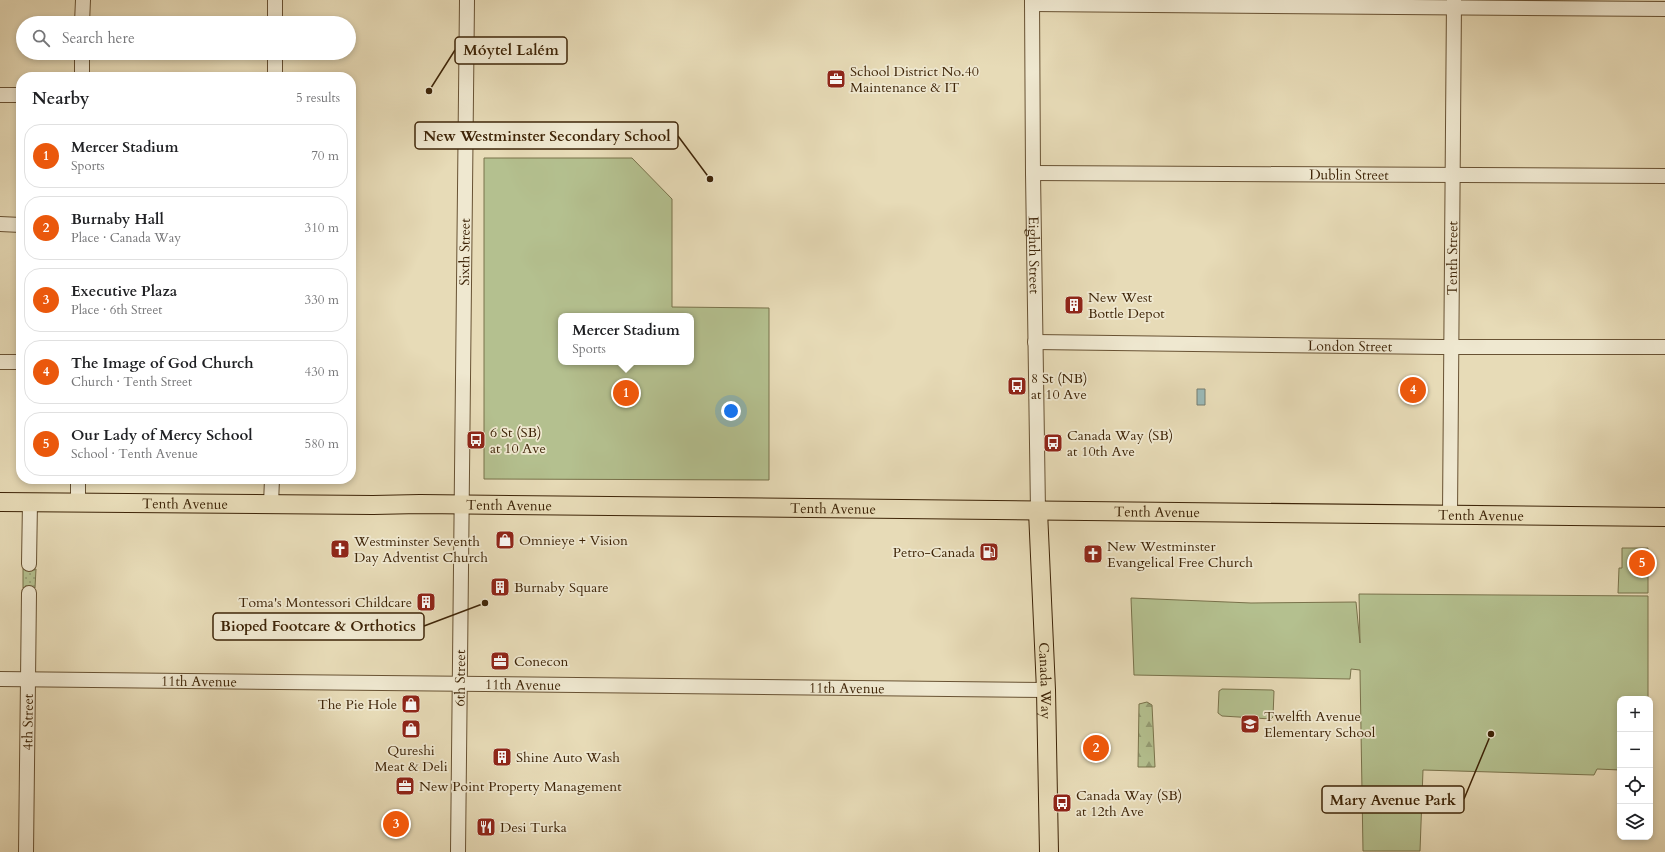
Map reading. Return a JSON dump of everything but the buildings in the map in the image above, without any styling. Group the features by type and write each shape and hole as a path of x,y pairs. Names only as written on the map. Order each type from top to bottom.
{"main road":[{"name":"Tenth Avenue","path":"0,502 1665,517"},
{"name":"Canada Way","path":"1038,511 1046,690 1049,852"}],"street":[{"path":"82,0 82,16"},
{"path":"275,0 275,16"},
{"name":"Sixth Street","path":"462,505 467,0"},
{"path":"1032,2 1455,4 1665,9"},
{"name":"Eighth Street","path":"1032,2 1038,511"},
{"name":"Tenth Street","path":"1450,516 1455,4"},
{"path":"82,60 82,72"},
{"path":"275,60 275,72"},
{"path":"0,95 16,95"},
{"name":"Dublin Street","path":"1033,173 1665,176"},
{"path":"0,224 16,225"},
{"name":"London Street","path":"1035,342 1665,347"},
{"path":"0,362 16,362"},
{"path":"78,484 78,502"},
{"path":"271,504 272,484"},
{"path":"29,564 30,502"},
{"name":"6th Street","path":"458,852 462,505"},
{"name":"4th Street","path":"26,852 29,593"},
{"name":"11th Avenue","path":"0,679 1046,690"}],"green space":[{"path":"484,158 632,158 672,199 672,307 769,308 769,480 484,479"},
{"path":"1622,548 1648,548 1648,593 1618,593 1619,568 1622,568"},
{"path":"23,568 36,569 35,588 23,588"},
{"path":"1359,594 1648,596 1648,696 1617,696 1617,770 1597,769 1594,775 1423,770 1420,851 1363,851 1360,670 1351,669 1350,679 1134,675 1131,598 1251,603 1356,602 1360,643"},
{"path":"1222,689 1274,691 1273,717 1271,719 1222,716 1218,713 1219,691"},
{"path":"1147,702 1152,705 1155,767 1138,767 1139,704"}],"water":[{"path":"1197,389 1205,389 1205,405 1197,405"}],"place":[{"name":"School District No.40 Maintenance & IT","path":"836,79"},
{"name":"Móytel Lalém","path":"429,91"},
{"name":"New Westminster Secondary School","path":"710,179"},
{"name":"New West Bottle Depot","path":"1074,305"},
{"name":"8 St (NB) at 10 Ave","path":"1017,386"},
{"name":"The Image of God Church","path":"1413,390"},
{"name":"Mercer Stadium","path":"626,393"},
{"name":"6 St (SB) at 10 Ave","path":"476,440"},
{"name":"Canada Way (SB) at 10th Ave","path":"1053,443"},
{"name":"Omnieye + Vision","path":"505,540"},
{"name":"Westminster Seventh Day Adventist Church","path":"340,549"},
{"name":"Petro-Canada","path":"989,552"},
{"name":"New Westminster Evangelical Free Church","path":"1093,554"},
{"name":"Our Lady of Mercy School","path":"1642,563"},
{"name":"Burnaby Square","path":"500,587"},
{"name":"Toma's Montessori Childcare","path":"426,602"},
{"name":"Bioped Footcare & Orthotics","path":"485,603"},
{"name":"Conecon","path":"500,661"},
{"name":"The Pie Hole","path":"411,704"},
{"name":"Twelfth Avenue Elementary School","path":"1250,724"},
{"name":"Qureshi Meat & Deli","path":"411,729"},
{"name":"Mary Avenue Park","path":"1491,734"},
{"name":"Burnaby Hall","path":"1096,748"},
{"name":"Shine Auto Wash","path":"502,757"},
{"name":"New Point Property Management","path":"405,786"},
{"name":"Canada Way (SB) at 12th Ave","path":"1062,803"},
{"name":"Executive Plaza","path":"396,824"},
{"name":"Desi Turka","path":"486,827"}]}
